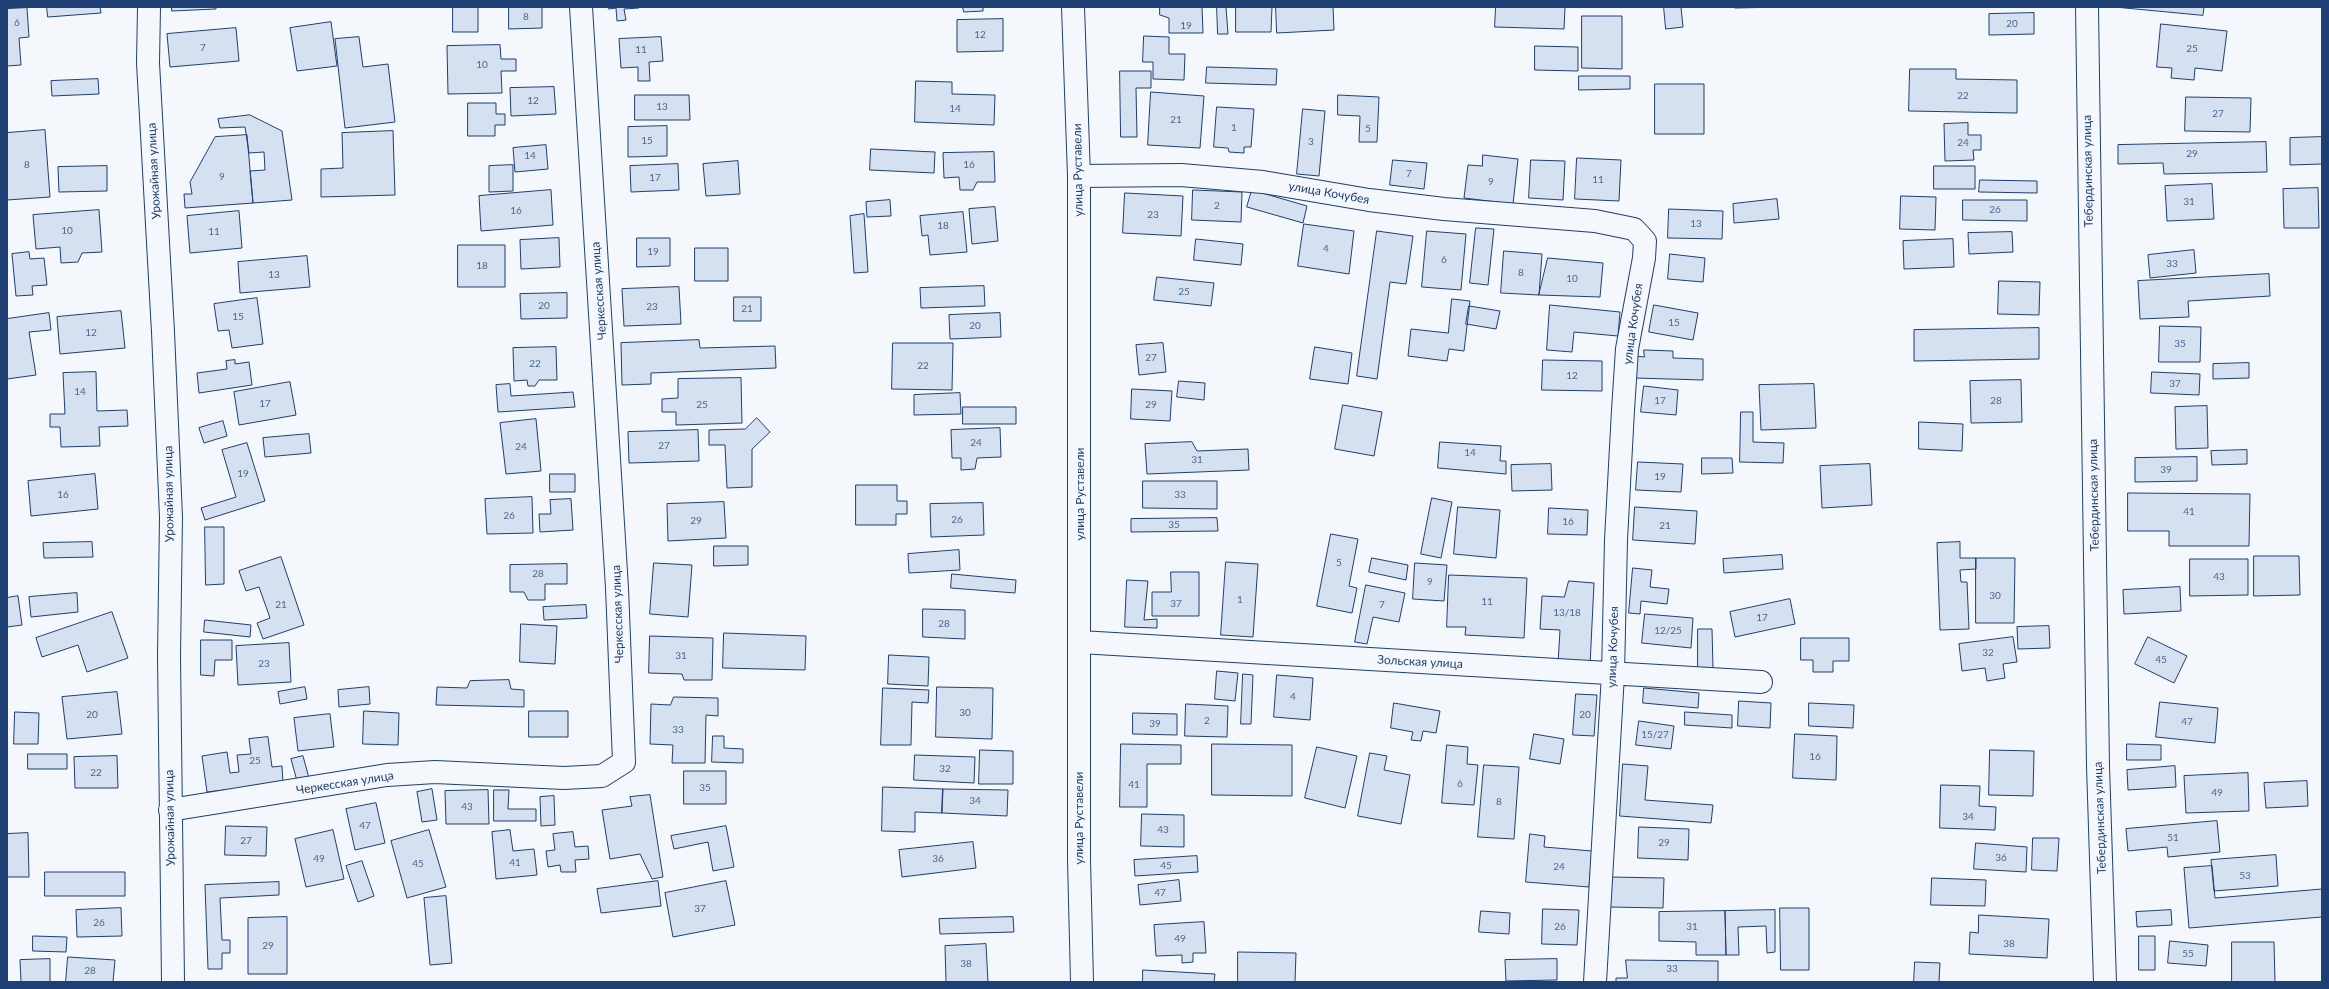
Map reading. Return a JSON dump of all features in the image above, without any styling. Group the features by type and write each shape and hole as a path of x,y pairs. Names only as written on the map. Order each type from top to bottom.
{"street":[{"name":"Урожайная улица","path":"149,7 148,63 163,332 171,517 168,656 173,982"},
{"name":"Черкесская улица","path":"170,810 387,775 435,772 572,778 602,776 624,762 617,588 581,7"},
{"name":"улица Руставели","path":"1073,7 1079,176 1079,860 1082,982"},
{"name":"Тебердинская улица","path":"2087,7 2098,766 2105,982"},
{"name":"улица Кочубея","path":"1079,176 1181,175 1263,182 1369,200 1444,209 1595,221 1634,229 1645,240 1644,258 1627,349 1616,540 1613,674 1595,982"},
{"name":"Зольская улица","path":"1080,642 1761,682"}],"building":[{"path":"47,7 100,7 101,13 48,17"},
{"path":"172,7 216,7 216,9 172,11"},
{"path":"453,7 478,7 478,32 453,32"},
{"path":"509,7 542,7 542,28 509,29"},
{"path":"608,7 639,8 624,9 626,20 617,21 616,8 609,9"},
{"path":"963,7 983,7 983,11 964,12"},
{"path":"1160,7 1202,7 1203,33 1169,33 1169,18 1160,15"},
{"path":"1217,7 1226,7 1228,34 1218,34"},
{"path":"1236,7 1272,7 1271,32 1236,32"},
{"path":"1276,7 1333,7 1334,30 1277,33"},
{"path":"1496,7 1565,7 1564,29 1495,27"},
{"path":"1664,7 1681,7 1683,27 1666,29"},
{"path":"1735,7 1781,7 1735,8"},
{"path":"2115,7 2204,7 2203,15"},
{"path":"27,8 29,37 19,38 21,65 7,66 7,9"},
{"path":"2034,13 2034,34 1989,35 1989,14"},
{"path":"1582,16 1622,16 1622,69 1582,68"},
{"path":"1003,19 1003,51 957,52 957,20"},
{"path":"331,22 337,66 297,71 290,28"},
{"path":"2161,24 2227,31 2222,71 2195,68 2194,80 2171,78 2172,68 2157,67"},
{"path":"236,28 239,61 170,67 167,34"},
{"path":"1144,36 1169,37 1169,54 1185,54 1184,80 1153,79 1153,62 1143,62"},
{"path":"359,37 363,67 388,64 395,122 345,128 335,39"},
{"path":"661,37 663,61 649,62 650,81 638,81 638,67 621,68 619,39"},
{"path":"500,45 501,59 516,59 516,71 501,71 502,93 448,94 447,46"},
{"path":"1535,46 1578,47 1578,71 1535,70"},
{"path":"1207,67 1277,69 1276,85 1206,83"},
{"path":"1910,69 1956,69 1956,79 2017,80 2017,113 1909,111"},
{"path":"1120,71 1151,71 1151,88 1136,88 1137,137 1121,137"},
{"path":"1579,76 1630,76 1630,89 1579,90"},
{"path":"98,79 99,94 52,96 51,81"},
{"path":"916,81 952,82 952,94 995,95 994,125 915,122"},
{"path":"1655,84 1704,84 1704,134 1655,134"},
{"path":"554,87 556,114 511,116 510,88"},
{"path":"1151,92 1204,96 1200,148 1148,145"},
{"path":"635,95 689,95 690,120 635,120"},
{"path":"1338,95 1379,97 1377,142 1359,142 1360,116 1338,115"},
{"path":"2186,97 2251,98 2250,132 2185,131"},
{"path":"468,103 496,103 496,114 505,114 505,125 495,125 495,136 468,136"},
{"path":"1217,107 1254,109 1251,147 1244,147 1244,153 1229,152 1228,148 1214,147"},
{"path":"1303,109 1325,111 1319,176 1297,174"},
{"path":"250,115 282,131 292,200 253,203 250,171 265,170 264,152 249,153 245,127 220,128 218,119"},
{"path":"1968,123 1968,135 1981,135 1981,150 1973,150 1974,160 1945,161 1944,124"},
{"path":"667,126 667,156 628,157 628,127"},
{"path":"45,130 50,197 7,200 7,133"},
{"path":"393,131 395,195 321,197 321,169 343,168 342,133"},
{"path":"247,135 253,203 185,208 184,194 192,194 190,182 215,137"},
{"path":"2322,137 2322,164 2290,165 2290,138"},
{"path":"2266,142 2267,172 2164,174 2163,163 2118,164 2118,145"},
{"path":"546,145 548,169 515,172 513,148"},
{"path":"871,149 935,152 934,173 870,170"},
{"path":"994,152 995,182 977,182 973,190 960,190 959,177 944,178 943,153"},
{"path":"1483,155 1518,159 1513,204 1464,198 1468,165 1482,166"},
{"path":"1577,158 1621,160 1619,201 1575,199"},
{"path":"1393,160 1427,163 1424,189 1390,185"},
{"path":"1531,160 1565,161 1563,200 1529,198"},
{"path":"738,161 740,194 706,196 703,164"},
{"path":"678,164 679,190 631,192 630,166"},
{"path":"513,165 513,191 489,192 489,166"},
{"path":"107,166 107,191 59,192 58,167"},
{"path":"1934,166 1975,166 1975,189 1934,189"},
{"path":"1980,180 2037,181 2037,193 1979,192"},
{"path":"2212,184 2214,219 2167,221 2165,186"},
{"path":"2318,188 2319,228 2284,228 2283,189"},
{"path":"551,190 553,225 481,231 479,196"},
{"path":"1193,190 1242,192 1241,222 1192,220"},
{"path":"1252,190 1307,206 1303,223 1247,207"},
{"path":"1125,193 1183,196 1181,236 1123,233"},
{"path":"1901,196 1936,197 1935,230 1900,229"},
{"path":"1777,199 1779,219 1734,223 1733,204"},
{"path":"890,200 891,216 867,217 866,202"},
{"path":"1963,200 2027,200 2027,221 1963,220"},
{"path":"995,207 998,241 972,244 969,209"},
{"path":"1669,209 1723,211 1722,239 1668,238"},
{"path":"99,210 102,252 82,253 78,262 61,263 60,247 36,249 33,215"},
{"path":"239,211 242,248 190,253 187,216"},
{"path":"963,212 967,252 930,255 928,235 922,236 920,216"},
{"path":"864,214 868,272 854,273 850,216"},
{"path":"1304,224 1354,231 1349,274 1298,266"},
{"path":"1476,228 1494,229 1488,285 1470,283"},
{"path":"1377,231 1413,236 1406,284 1390,282 1377,379 1357,376"},
{"path":"1427,231 1466,234 1461,290 1422,287"},
{"path":"2012,232 2013,252 1969,254 1968,233"},
{"path":"559,238 560,267 521,269 520,240"},
{"path":"637,238 670,238 670,266 637,267"},
{"path":"1196,239 1243,244 1241,265 1194,260"},
{"path":"1953,239 1954,267 1904,269 1903,241"},
{"path":"458,245 505,245 505,287 458,287"},
{"path":"695,248 728,248 728,281 695,281"},
{"path":"2194,250 2196,273 2150,278 2148,255"},
{"path":"1504,251 1542,254 1539,295 1501,293"},
{"path":"29,252 30,259 44,258 47,285 32,286 33,295 16,296 12,254"},
{"path":"1670,254 1705,258 1703,282 1668,279"},
{"path":"307,256 310,287 240,293 238,262"},
{"path":"1548,258 1603,263 1600,297 1539,295"},
{"path":"2269,274 2270,296 2188,301 2189,317 2140,319 2138,281"},
{"path":"1157,277 1214,283 1211,306 1154,300"},
{"path":"1999,281 2040,282 2039,315 1998,314"},
{"path":"984,286 985,306 921,308 920,288"},
{"path":"679,287 681,324 624,326 622,289"},
{"path":"567,293 567,318 521,319 520,294"},
{"path":"734,297 761,297 761,321 734,321"},
{"path":"257,298 263,344 232,348 229,330 218,331 214,304"},
{"path":"1452,299 1470,301 1464,351 1449,349 1447,361 1408,356 1411,329 1448,333"},
{"path":"1550,305 1620,312 1618,336 1574,332 1572,352 1547,350"},
{"path":"1654,305 1698,313 1693,340 1649,332"},
{"path":"1469,306 1500,311 1496,329 1466,324"},
{"path":"121,311 125,348 60,354 57,317"},
{"path":"49,313 51,330 29,332 36,375 7,379 7,319"},
{"path":"1000,313 1001,337 950,339 949,315"},
{"path":"2160,326 2201,327 2200,362 2159,362"},
{"path":"2039,328 2039,359 1914,361 1914,330"},
{"path":"699,340 700,348 775,346 776,368 651,373 651,384 622,385 621,343"},
{"path":"893,343 953,343 952,390 892,389"},
{"path":"1163,343 1166,372 1139,375 1136,345"},
{"path":"556,347 557,380 539,380 535,386 528,386 527,380 514,381 513,348"},
{"path":"1315,347 1352,353 1348,384 1310,379"},
{"path":"1644,350 1673,351 1673,358 1703,359 1703,380 1635,378 1636,356 1644,357"},
{"path":"235,360 235,364 249,362 252,385 199,393 197,373 227,369 226,361"},
{"path":"1543,360 1602,361 1602,391 1542,390"},
{"path":"2249,363 2249,378 2213,379 2213,364"},
{"path":"96,372 97,411 127,410 128,426 99,427 100,446 61,447 60,427 50,427 50,414 65,414 63,373"},
{"path":"2152,372 2200,374 2199,395 2151,393"},
{"path":"741,378 742,423 676,425 676,412 662,412 662,399 678,398 678,379"},
{"path":"2021,380 2022,422 1971,423 1970,381"},
{"path":"1179,381 1205,383 1204,400 1177,397"},
{"path":"290,382 296,415 239,425 234,392"},
{"path":"510,384 511,396 573,392 575,407 498,412 496,385"},
{"path":"1814,384 1816,428 1761,430 1759,385"},
{"path":"1644,386 1678,390 1676,415 1641,412"},
{"path":"1132,389 1172,391 1170,421 1131,419"},
{"path":"960,393 961,414 914,415 914,395"},
{"path":"1343,405 1382,412 1374,456 1335,449"},
{"path":"2207,406 2208,448 2176,449 2175,407"},
{"path":"963,407 1016,407 1016,424 963,424"},
{"path":"1741,412 1753,412 1753,442 1784,443 1783,463 1740,462"},
{"path":"757,418 770,432 752,449 752,487 727,488 725,445 709,445 709,430 745,429"},
{"path":"536,419 541,471 506,474 500,423"},
{"path":"223,421 227,436 204,443 199,428"},
{"path":"1919,422 1963,424 1962,451 1919,449"},
{"path":"1000,428 1001,457 977,458 975,469 961,470 961,458 952,458 951,430"},
{"path":"698,430 699,461 629,463 628,432"},
{"path":"309,434 311,453 265,457 263,438"},
{"path":"1192,442 1197,451 1248,449 1249,470 1147,474 1145,444"},
{"path":"1440,442 1501,446 1500,461 1506,461 1506,474 1438,468"},
{"path":"247,443 265,501 205,520 201,508 236,497 222,450"},
{"path":"2247,450 2247,464 2212,465 2211,451"},
{"path":"2197,457 2197,481 2135,482 2135,458"},
{"path":"1702,458 1732,458 1733,473 1702,474"},
{"path":"1638,462 1683,464 1681,492 1636,490"},
{"path":"1551,464 1552,490 1512,491 1511,465"},
{"path":"1870,464 1872,505 1822,508 1820,466"},
{"path":"95,474 98,509 31,516 28,481"},
{"path":"550,474 575,474 575,492 550,492"},
{"path":"1143,481 1217,481 1217,509 1143,508"},
{"path":"856,485 897,485 897,501 907,501 907,514 896,514 896,525 856,525"},
{"path":"2128,493 2250,494 2249,546 2169,546 2169,531 2128,531"},
{"path":"532,497 533,533 487,534 485,499"},
{"path":"1432,498 1452,502 1441,558 1421,554"},
{"path":"571,499 573,530 540,532 539,514 551,514 550,500"},
{"path":"724,502 726,538 668,541 667,504"},
{"path":"983,503 984,535 931,537 930,504"},
{"path":"1458,507 1500,510 1496,558 1454,554"},
{"path":"1635,507 1697,511 1695,544 1633,540"},
{"path":"1549,508 1588,510 1587,535 1548,534"},
{"path":"1217,518 1218,531 1131,532 1131,519"},
{"path":"205,527 224,527 224,584 206,585"},
{"path":"1331,534 1358,539 1349,586 1357,588 1352,613 1317,606"},
{"path":"92,542 93,557 44,558 43,543"},
{"path":"1960,542 1960,558 1976,558 1976,569 1960,570 1961,582 1967,582 1969,629 1940,630 1937,543"},
{"path":"714,546 748,546 748,565 714,566"},
{"path":"959,550 960,570 909,573 908,554"},
{"path":"1782,555 1783,569 1724,573 1723,559"},
{"path":"2254,556 2299,556 2300,595 2254,596"},
{"path":"281,557 304,625 263,639 257,623 270,618 259,587 246,591 239,571"},
{"path":"1372,558 1408,565 1406,580 1369,572"},
{"path":"1976,558 2015,558 2014,623 1976,623"},
{"path":"2190,559 2248,559 2248,595 2190,596"},
{"path":"1226,562 1258,564 1253,637 1221,635"},
{"path":"654,563 692,565 688,617 650,614"},
{"path":"1415,563 1447,565 1444,601 1413,599"},
{"path":"567,564 567,584 545,584 545,600 528,600 524,592 510,592 510,565"},
{"path":"1633,568 1652,570 1650,587 1669,589 1667,604 1641,601 1640,614 1629,613"},
{"path":"1171,572 1199,572 1199,616 1152,616 1152,592 1171,592"},
{"path":"952,574 1016,580 1015,593 951,588"},
{"path":"1449,575 1527,578 1524,638 1465,635 1466,627 1447,627"},
{"path":"1127,580 1148,581 1144,620 1157,619 1157,628 1125,627"},
{"path":"1569,581 1594,583 1590,666 1558,664 1560,630 1540,629 1542,596 1564,597"},
{"path":"1366,585 1405,593 1399,622 1373,617 1367,644 1355,642"},
{"path":"2180,587 2181,611 2124,614 2123,590"},
{"path":"77,593 78,612 31,617 29,597"},
{"path":"18,596 22,625 7,627 7,598"},
{"path":"1790,599 1795,624 1735,637 1730,612"},
{"path":"586,605 587,618 544,620 543,607"},
{"path":"923,609 965,610 965,639 923,637"},
{"path":"112,612 128,658 87,672 78,645 42,657 36,638"},
{"path":"1645,614 1693,618 1691,648 1642,643"},
{"path":"205,620 251,625 250,637 204,632"},
{"path":"521,624 557,626 555,664 520,662"},
{"path":"2049,626 2050,648 2018,649 2017,627"},
{"path":"1698,629 1712,629 1713,668 1698,669"},
{"path":"724,633 806,636 805,670 723,668"},
{"path":"650,636 713,638 712,680 684,680 682,674 649,673"},
{"path":"2013,637 2017,662 2003,664 2005,678 1987,681 1985,668 1962,671 1959,644"},
{"path":"2148,637 2187,656 2174,683 2135,664"},
{"path":"1801,638 1849,638 1849,661 1833,661 1833,672 1813,672 1813,660 1801,660"},
{"path":"201,640 232,640 232,660 215,660 214,676 201,675"},
{"path":"289,643 291,682 238,685 236,646"},
{"path":"889,655 929,657 928,686 888,684"},
{"path":"1217,671 1238,673 1235,701 1215,699"},
{"path":"1243,674 1253,675 1251,724 1241,724"},
{"path":"1277,675 1313,678 1310,720 1274,717"},
{"path":"509,680 511,689 524,690 524,707 436,705 437,687 467,688 470,681"},
{"path":"305,687 307,699 280,704 278,692"},
{"path":"369,687 370,704 339,707 338,690"},
{"path":"937,687 993,688 992,739 936,737"},
{"path":"883,688 929,690 928,703 912,702 911,745 881,745"},
{"path":"1644,688 1699,693 1698,708 1643,703"},
{"path":"117,692 122,734 67,739 62,697"},
{"path":"1576,694 1597,695 1594,736 1573,735"},
{"path":"674,697 718,698 718,716 706,715 705,763 672,763 673,745 650,744 651,704 670,705"},
{"path":"1739,701 1771,703 1770,728 1738,726"},
{"path":"2160,702 2218,708 2215,743 2156,737"},
{"path":"1394,703 1440,711 1436,733 1423,731 1421,741 1411,740 1413,732 1391,728"},
{"path":"1809,703 1854,705 1853,728 1809,726"},
{"path":"1186,704 1228,706 1227,737 1185,736"},
{"path":"364,711 399,713 398,745 363,744"},
{"path":"529,711 568,711 568,737 529,737"},
{"path":"15,712 39,713 38,744 14,744"},
{"path":"1685,712 1732,715 1732,728 1685,725"},
{"path":"1133,713 1177,714 1177,735 1133,734"},
{"path":"330,714 334,747 298,751 294,718"},
{"path":"1639,721 1674,726 1671,749 1636,745"},
{"path":"1534,734 1564,739 1560,764 1530,759"},
{"path":"1795,734 1837,736 1836,780 1793,778"},
{"path":"713,736 724,736 724,748 743,749 743,763 712,762"},
{"path":"268,737 272,767 282,766 283,783 207,792 202,756 227,752 230,773 239,772 237,755 251,754 249,739"},
{"path":"1121,744 1181,745 1181,764 1147,764 1147,807 1120,807"},
{"path":"1212,744 1292,745 1292,796 1212,795"},
{"path":"2127,744 2161,745 2161,760 2127,760"},
{"path":"1447,745 1468,747 1467,764 1478,765 1474,805 1442,803"},
{"path":"1317,747 1357,756 1345,808 1305,798"},
{"path":"980,750 1013,751 1013,784 979,784"},
{"path":"1990,750 2034,751 2033,796 1989,795"},
{"path":"1370,753 1387,756 1384,770 1410,775 1401,824 1358,816"},
{"path":"28,754 67,754 67,769 28,769"},
{"path":"915,755 975,757 974,783 914,780"},
{"path":"117,756 118,788 75,788 74,757"},
{"path":"303,756 309,778 297,781 291,759"},
{"path":"1623,764 1648,766 1645,800 1713,805 1711,823 1620,816"},
{"path":"1484,765 1519,767 1514,839 1478,837"},
{"path":"2175,766 2176,787 2128,790 2127,770"},
{"path":"684,771 726,771 726,804 684,804"},
{"path":"2248,773 2249,811 2186,813 2184,776"},
{"path":"2307,781 2308,806 2266,808 2264,783"},
{"path":"1941,785 1980,786 1979,806 1996,807 1995,830 1940,828"},
{"path":"883,787 943,789 942,813 915,812 915,832 882,831"},
{"path":"432,789 437,820 422,822 417,792"},
{"path":"943,789 1008,790 1007,816 942,813"},
{"path":"488,790 489,824 446,824 445,791"},
{"path":"494,790 509,790 508,809 536,809 536,821 494,821"},
{"path":"650,795 663,877 652,879 640,854 610,859 602,810 632,806 630,797"},
{"path":"554,796 555,825 541,826 540,797"},
{"path":"376,803 385,843 355,850 346,809"},
{"path":"1142,814 1184,815 1184,847 1141,846"},
{"path":"2217,821 2220,852 2168,857 2167,847 2128,851 2126,829"},
{"path":"226,826 267,827 266,856 225,855"},
{"path":"726,826 734,867 713,871 708,842 674,849 671,836"},
{"path":"1639,827 1689,829 1688,860 1638,858"},
{"path":"333,830 344,879 306,887 295,839"},
{"path":"429,830 446,887 407,898 391,841"},
{"path":"510,830 513,851 534,849 537,875 496,879 492,832"},
{"path":"573,832 575,847 588,846 589,859 575,860 576,872 561,872 560,865 548,867 546,851 555,850 553,834"},
{"path":"28,833 29,877 7,877 7,834"},
{"path":"1530,834 1545,836 1544,847 1592,851 1589,887 1526,882"},
{"path":"2033,838 2059,838 2057,871 2032,870"},
{"path":"973,842 976,868 902,877 899,850"},
{"path":"1976,843 2027,847 2026,872 1974,869"},
{"path":"2276,855 2278,886 2214,891 2211,860"},
{"path":"1197,856 1198,872 1135,876 1134,860"},
{"path":"362,861 374,896 358,902 346,866"},
{"path":"2212,866 2215,898 2322,889 2322,917 2189,928 2184,868"},
{"path":"45,872 125,872 125,896 45,896"},
{"path":"1610,877 1664,878 1663,908 1609,907"},
{"path":"1932,878 1986,880 1985,906 1931,905"},
{"path":"1179,880 1181,901 1140,905 1138,885"},
{"path":"658,881 661,906 601,913 597,889"},
{"path":"726,881 735,925 673,937 665,893"},
{"path":"279,882 279,895 220,898 222,940 230,940 230,953 222,953 222,969 208,969 205,885"},
{"path":"446,896 452,963 430,965 424,898"},
{"path":"121,908 122,936 77,937 76,910"},
{"path":"1780,908 1809,908 1809,970 1781,970"},
{"path":"1543,909 1579,910 1577,945 1542,944"},
{"path":"1775,910 1775,952 1767,953 1766,926 1738,927 1739,955 1726,955 1725,911"},
{"path":"2171,910 2172,925 2137,927 2136,912"},
{"path":"1481,911 1510,913 1509,934 1479,932"},
{"path":"1725,911 1726,955 1696,955 1696,942 1659,941 1659,912"},
{"path":"1979,915 2049,919 2047,958 1969,954 1970,932 1978,933"},
{"path":"287,917 287,974 248,974 248,918"},
{"path":"1013,917 1014,932 940,934 939,919"},
{"path":"1204,922 1206,953 1193,953 1193,962 1182,963 1182,955 1156,956 1154,925"},
{"path":"33,936 67,937 66,952 33,951"},
{"path":"2139,936 2155,936 2155,970 2139,970"},
{"path":"2170,941 2208,945 2206,966 2168,963"},
{"path":"2232,942 2274,942 2275,982 2232,982"},
{"path":"986,944 988,982 946,982 945,946"},
{"path":"1238,952 1296,953 1295,982 1238,982"},
{"path":"68,957 115,960 113,982 66,982"},
{"path":"50,959 50,982 21,982 20,960"},
{"path":"1557,959 1557,980 1506,981 1505,960"},
{"path":"1626,960 1718,961 1718,982 1616,982 1616,978 1627,978"},
{"path":"1915,962 1940,963 1939,982 1914,982"},
{"path":"1143,970 1215,974 1214,982 1143,982"}]}
